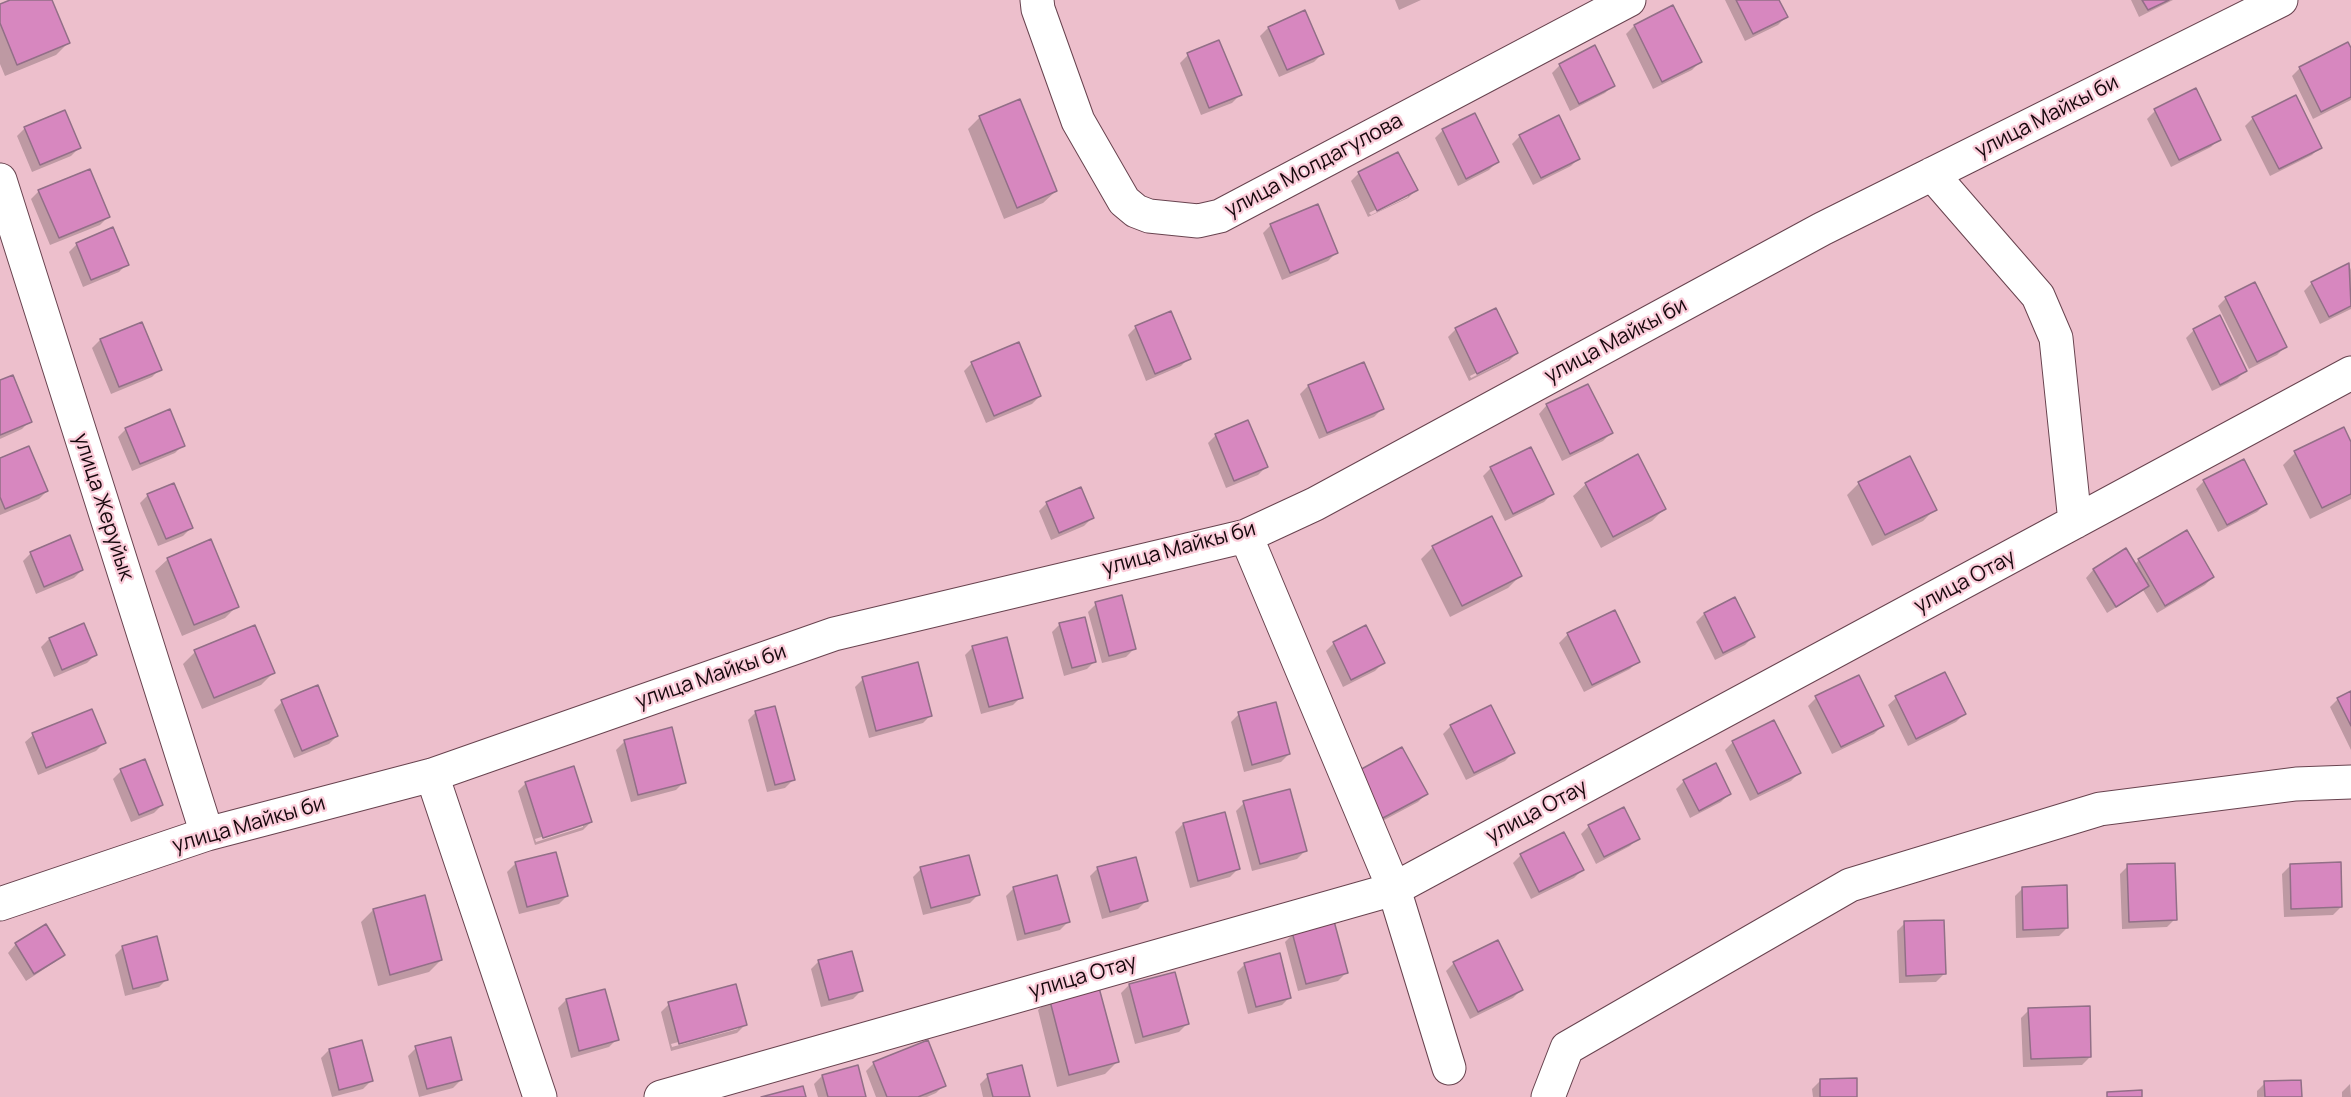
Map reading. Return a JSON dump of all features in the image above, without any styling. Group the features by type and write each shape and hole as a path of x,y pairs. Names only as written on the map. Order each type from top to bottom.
{"street":[{"name":"улица Молдагулова","path":"1037,0 1038,9 1078,121 1124,201 1136,211 1149,216 1198,221 1220,216 1629,0"},
{"name":"улица Майкы би","path":"0,904 207,834 432,775 834,634 1246,536 1315,504 1822,229 2281,0"},
{"path":"1932,174 2038,296 2056,338 2075,522"},
{"name":"улица Жеруйык","path":"0,180 207,834"},
{"name":"улица Отау","path":"661,1097 1394,889 2351,374"},
{"path":"1246,536 1394,889 1449,1068"},
{"path":"432,775 540,1097"},
{"path":"1548,1097 1567,1048 1850,885 2100,809 2296,784 2351,782"}],"building":[{"path":"10,0 52,0 70,43 17,65 0,23 0,4"},
{"path":"1736,0 1779,0 1788,17 1753,34"},
{"path":"2142,0 2169,0 2148,10"},
{"path":"1673,5 1702,62 1662,82 1634,25"},
{"path":"1305,10 1324,54 1287,70 1268,27"},
{"path":"1219,40 1242,95 1209,108 1187,53"},
{"path":"2348,42 2351,48 2351,97 2321,112 2299,67"},
{"path":"1595,45 1615,86 1579,104 1559,64"},
{"path":"2196,88 2221,140 2179,160 2154,109"},
{"path":"2296,95 2322,148 2279,169 2252,117"},
{"path":"1020,99 1057,191 1017,208 979,116"},
{"path":"65,110 81,148 40,165 24,127"},
{"path":"1475,113 1499,162 1466,179 1442,129"},
{"path":"1559,115 1580,159 1541,178 1519,135"},
{"path":"1398,152 1418,190 1377,211 1358,172"},
{"path":"90,169 110,217 59,238 38,190"},
{"path":"1318,204 1338,253 1290,273 1270,224"},
{"path":"113,227 129,265 91,280 76,243"},
{"path":"2349,263 2351,306 2329,317 2311,282"},
{"path":"2255,282 2287,347 2257,362 2225,297"},
{"path":"1496,308 1518,353 1477,374 1455,328"},
{"path":"1171,311 1191,359 1155,374 1135,326"},
{"path":"2220,315 2247,371 2220,385 2193,329"},
{"path":"142,322 162,370 119,387 100,339"},
{"path":"1019,342 1041,396 994,416 971,362"},
{"path":"1364,362 1384,409 1327,433 1308,385"},
{"path":"13,375 32,422 0,435 0,380"},
{"path":"1588,384 1613,433 1570,454 1546,404"},
{"path":"170,409 185,446 140,464 125,428"},
{"path":"1248,420 1268,467 1234,481 1215,434"},
{"path":"2344,427 2351,442 2351,494 2322,508 2294,451"},
{"path":"29,446 48,491 5,509 0,497 0,458"},
{"path":"1531,447 1554,494 1513,514 1490,467"},
{"path":"1638,454 1666,509 1613,537 1585,483"},
{"path":"1910,456 1937,510 1885,535 1858,482"},
{"path":"2244,459 2267,504 2227,525 2203,480"},
{"path":"174,483 193,528 166,539 147,494"},
{"path":"1081,487 1094,518 1059,533 1046,502"},
{"path":"1492,516 1522,576 1462,606 1432,546"},
{"path":"2187,530 2214,577 2165,606 2138,559"},
{"path":"70,535 83,570 44,587 30,552"},
{"path":"211,539 239,607 194,625 167,558"},
{"path":"2126,548 2149,586 2116,607 2093,569"},
{"path":"1122,595 1136,649 1109,656 1095,602"},
{"path":"1735,597 1755,637 1723,653 1704,613"},
{"path":"1615,610 1640,662 1592,685 1567,633"},
{"path":"1085,617 1096,662 1072,668 1059,623"},
{"path":"84,623 97,655 62,670 49,638"},
{"path":"255,625 275,673 214,698 194,650"},
{"path":"1366,625 1385,663 1351,680 1333,642"},
{"path":"1007,637 1023,698 989,707 972,646"},
{"path":"918,662 932,716 876,731 862,677"},
{"path":"1945,672 1966,714 1916,739 1895,696"},
{"path":"1859,675 1884,726 1841,747 1815,696"},
{"path":"318,685 338,736 302,751 281,700"},
{"path":"2351,691 2351,726 2337,698"},
{"path":"1276,702 1290,754 1252,765 1238,712"},
{"path":"1491,705 1515,753 1474,773 1450,725"},
{"path":"775,706 795,780 775,785 755,711"},
{"path":"92,709 106,743 46,768 32,733"},
{"path":"1774,720 1801,773 1758,794 1732,741"},
{"path":"672,727 686,783 638,795 624,740"},
{"path":"1402,747 1428,794 1381,819 1356,772"},
{"path":"145,759 163,805 139,815 120,769"},
{"path":"1716,763 1731,794 1699,811 1683,780"},
{"path":"574,766 592,822 543,838 525,782"},
{"path":"1290,789 1307,851 1260,864 1243,801"},
{"path":"1624,807 1640,839 1604,857 1588,825"},
{"path":"1225,812 1240,869 1198,881 1183,823"},
{"path":"1564,832 1584,870 1539,892 1520,854"},
{"path":"556,852 568,896 527,907 515,862"},
{"path":"969,855 980,895 931,908 920,867"},
{"path":"1136,857 1148,901 1110,912 1097,867"},
{"path":"2341,862 2342,907 2291,909 2290,864"},
{"path":"2175,863 2177,920 2129,922 2127,864"},
{"path":"1057,875 1070,922 1025,934 1013,887"},
{"path":"2067,885 2068,928 2023,930 2022,887"},
{"path":"425,895 442,960 390,975 373,909"},
{"path":"1944,920 1946,974 1906,976 1904,921"},
{"path":"1334,921 1348,973 1306,984 1292,932"},
{"path":"46,924 65,955 34,974 15,943"},
{"path":"157,936 168,980 133,989 122,946"},
{"path":"1498,940 1523,990 1478,1012 1453,962"},
{"path":"852,951 863,991 829,1000 818,960"},
{"path":"1280,953 1291,998 1256,1007 1244,963"},
{"path":"1175,972 1189,1024 1143,1037 1129,984"},
{"path":"736,984 747,1025 679,1044 668,1002"},
{"path":"1098,984 1119,1062 1069,1075 1049,997"},
{"path":"605,989 619,1040 579,1051 566,999"},
{"path":"2090,1006 2091,1057 2031,1059 2028,1008"},
{"path":"451,1037 462,1080 427,1089 415,1046"},
{"path":"362,1040 373,1081 339,1090 329,1049"},
{"path":"928,1040 946,1086 918,1097 887,1097 873,1062"},
{"path":"858,1065 866,1097 828,1097 822,1075"},
{"path":"1022,1065 1030,1097 993,1097 987,1074"},
{"path":"1857,1078 1857,1097 1820,1097 1820,1079"},
{"path":"2301,1080 2302,1097 2265,1097 2264,1081"},
{"path":"803,1086 806,1097 761,1097"},
{"path":"2142,1090 2142,1097 2107,1097 2107,1092"}]}
